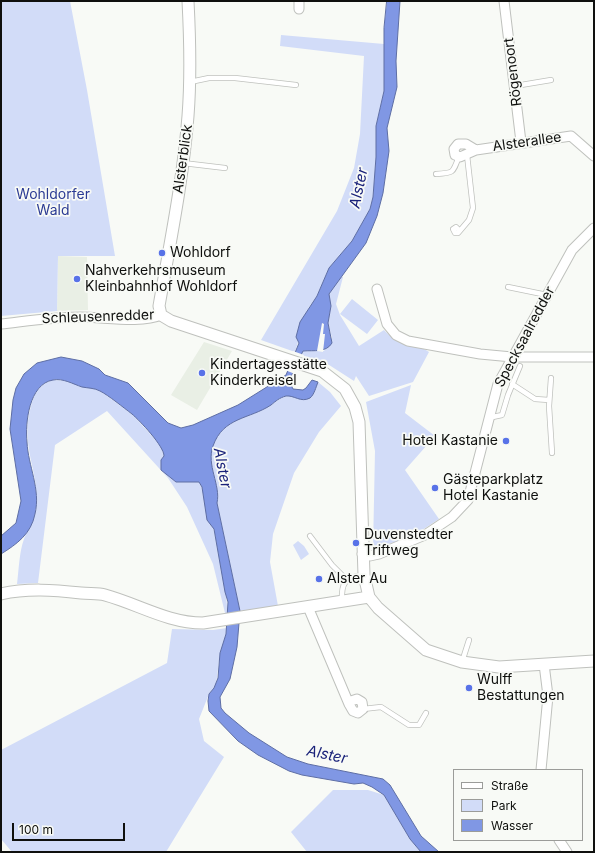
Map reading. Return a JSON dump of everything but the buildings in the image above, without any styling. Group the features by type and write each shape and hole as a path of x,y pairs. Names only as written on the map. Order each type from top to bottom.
{"street":[{"name":"Alsterblick","path":"161,315 159,306 183,163 190,82 188,1"},
{"name":"Rögenoort","path":"504,1 521,142"},
{"name":"Alsterallee","path":"476,150 466,144 458,144 454,149 455,155 463,155 476,150 521,142 571,136 594,156"},
{"name":"Specksaalredder","path":"362,554 370,556 379,554 425,535 438,527 460,509 468,500 498,384 572,250 594,228"},
{"path":"377,289 387,324 392,331 402,338 480,354 512,357 594,357"},
{"name":"Schleusenredder","path":"1,324 49,318 146,318 161,315 171,321 322,371 345,389 351,397 358,415 362,554 364,575 369,596"},
{"path":"1,594 16,590 56,590 104,595 180,621 192,623 213,623 342,602 369,596 386,616 426,650 462,662 499,667 594,661"},
{"path":"308,607 349,704 353,711 358,713 363,709"},
{"path":"541,769 548,696 544,664"},
{"path":"560,841 567,852"}],"lane":[{"path":"190,82 209,78 235,78 296,85"},
{"path":"515,86 551,80"},
{"path":"436,174 450,173 454,170 463,155"},
{"path":"459,230 469,220 473,208 463,155"},
{"path":"183,163 225,168"},
{"path":"508,287 547,295"},
{"path":"488,418 502,415 512,384 520,366"},
{"path":"550,378 549,400 552,453"},
{"path":"512,384 534,399 549,400"},
{"path":"310,536 332,565 347,580"},
{"path":"342,602 341,589 347,580 355,576 364,575"},
{"path":"462,662 469,640"},
{"path":"363,709 381,707 410,725 419,725 426,713"}],"shaded area":[{"path":"58,256 87,257 88,310 57,311"},
{"name":"Kindertagesstätte Kinderkreisel","path":"204,342 232,351 197,410 171,395"}],"green space":[{"name":"Wohldorfer Wald","path":"1,1 70,1 87,90 115,256 58,256 57,311 1,316"},
{"path":"281,35 384,44 384,91 376,126 376,157 373,197 370,209 352,241 329,268 317,296 309,307 295,352 261,340 337,211 354,168 360,134 364,56 280,46"},
{"path":"341,277 343,277 336,304 340,315 359,346 384,330 394,338 418,346 429,352 413,382 369,396 356,376 354,381 326,363 302,355 303,351 324,351 332,338 328,323 331,306 329,294"},
{"path":"352,299 378,320 367,334 340,314"},
{"path":"53,380 67,381 99,390 133,415 161,446 164,457 161,460 161,470 176,482 199,482 208,505 218,546 225,588 227,613 225,613 213,564 187,507 168,478 107,411 55,445 38,583 17,584 22,544 34,519 37,497 27,434 28,421 31,406 36,393 44,384"},
{"path":"318,382 330,392 341,406 319,432 294,473 273,534 270,562 278,606 240,611 217,503 218,497 211,460 213,444 218,435 232,423 269,406 282,398 287,396 312,396"},
{"path":"411,385 405,413 435,436 405,470 439,519 413,536 373,549 375,451 366,402"},
{"path":"298,541 304,546 309,554 301,560 293,545"},
{"path":"227,628 225,641 220,653 216,685 209,694 199,719 204,741 224,757 166,852 12,852 1,839 1,750 167,663 172,629 213,630"},
{"path":"333,790 368,790 384,795 410,839 421,852 307,852 291,832"}],"water":[{"path":"387,1 400,1 396,61 397,87 387,128 389,151 383,193 377,216 366,243 329,294 331,306 328,323 332,343 323,350 303,351 289,381 293,389 303,390 312,380 318,382 316,388 310,398 304,400 286,396 263,410 230,424 223,429 218,436 211,453 212,468 218,496 217,503 240,611 237,647 230,679 220,697 221,708 225,713 249,733 287,757 308,764 383,779 390,785 421,836 439,852 421,852 410,839 384,795 372,787 363,783 354,784 302,775 289,771 258,755 238,741 209,711 209,694 214,688 218,678 220,653 226,634 228,602 214,529 207,520 202,487 199,482 176,482 161,470 161,460 164,456 156,440 132,414 107,395 96,389 82,387 60,380 53,380 45,383 34,396 28,415 27,434 28,451 36,496 35,514 27,533 18,542 1,554 1,536 16,523 21,501 10,429 13,400 16,388 24,374 37,363 61,357 82,361 99,369 105,375 128,383 168,423 181,428 193,425 238,405 286,375 299,343 296,337 300,322 317,296 329,268 352,241 370,209 373,197 376,157 376,126 384,91 384,28"}],"pier":[{"path":"322,323 324,324 323,334 325,334 323,352 317,351"},
{"path":"293,351 304,355 295,374 285,370"}],"place":[{"name":"Wohldorf","path":"162,253"},
{"name":"Nahverkehrsmuseum Kleinbahnhof Wohldorf","path":"77,279"},
{"name":"Kindertagesstätte Kinderkreisel","path":"202,373"},
{"name":"Hotel Kastanie","path":"506,441"},
{"name":"Gästeparkplatz Hotel Kastanie","path":"435,488"},
{"name":"Duvenstedter Triftweg","path":"356,543"},
{"name":"Alster Au","path":"319,579"},
{"name":"Wulff Bestattungen","path":"469,688"}],"water label":[{"name":"Alster","path":"359,188"},
{"name":"Alster","path":"222,468"},
{"name":"Alster","path":"327,755"}]}
